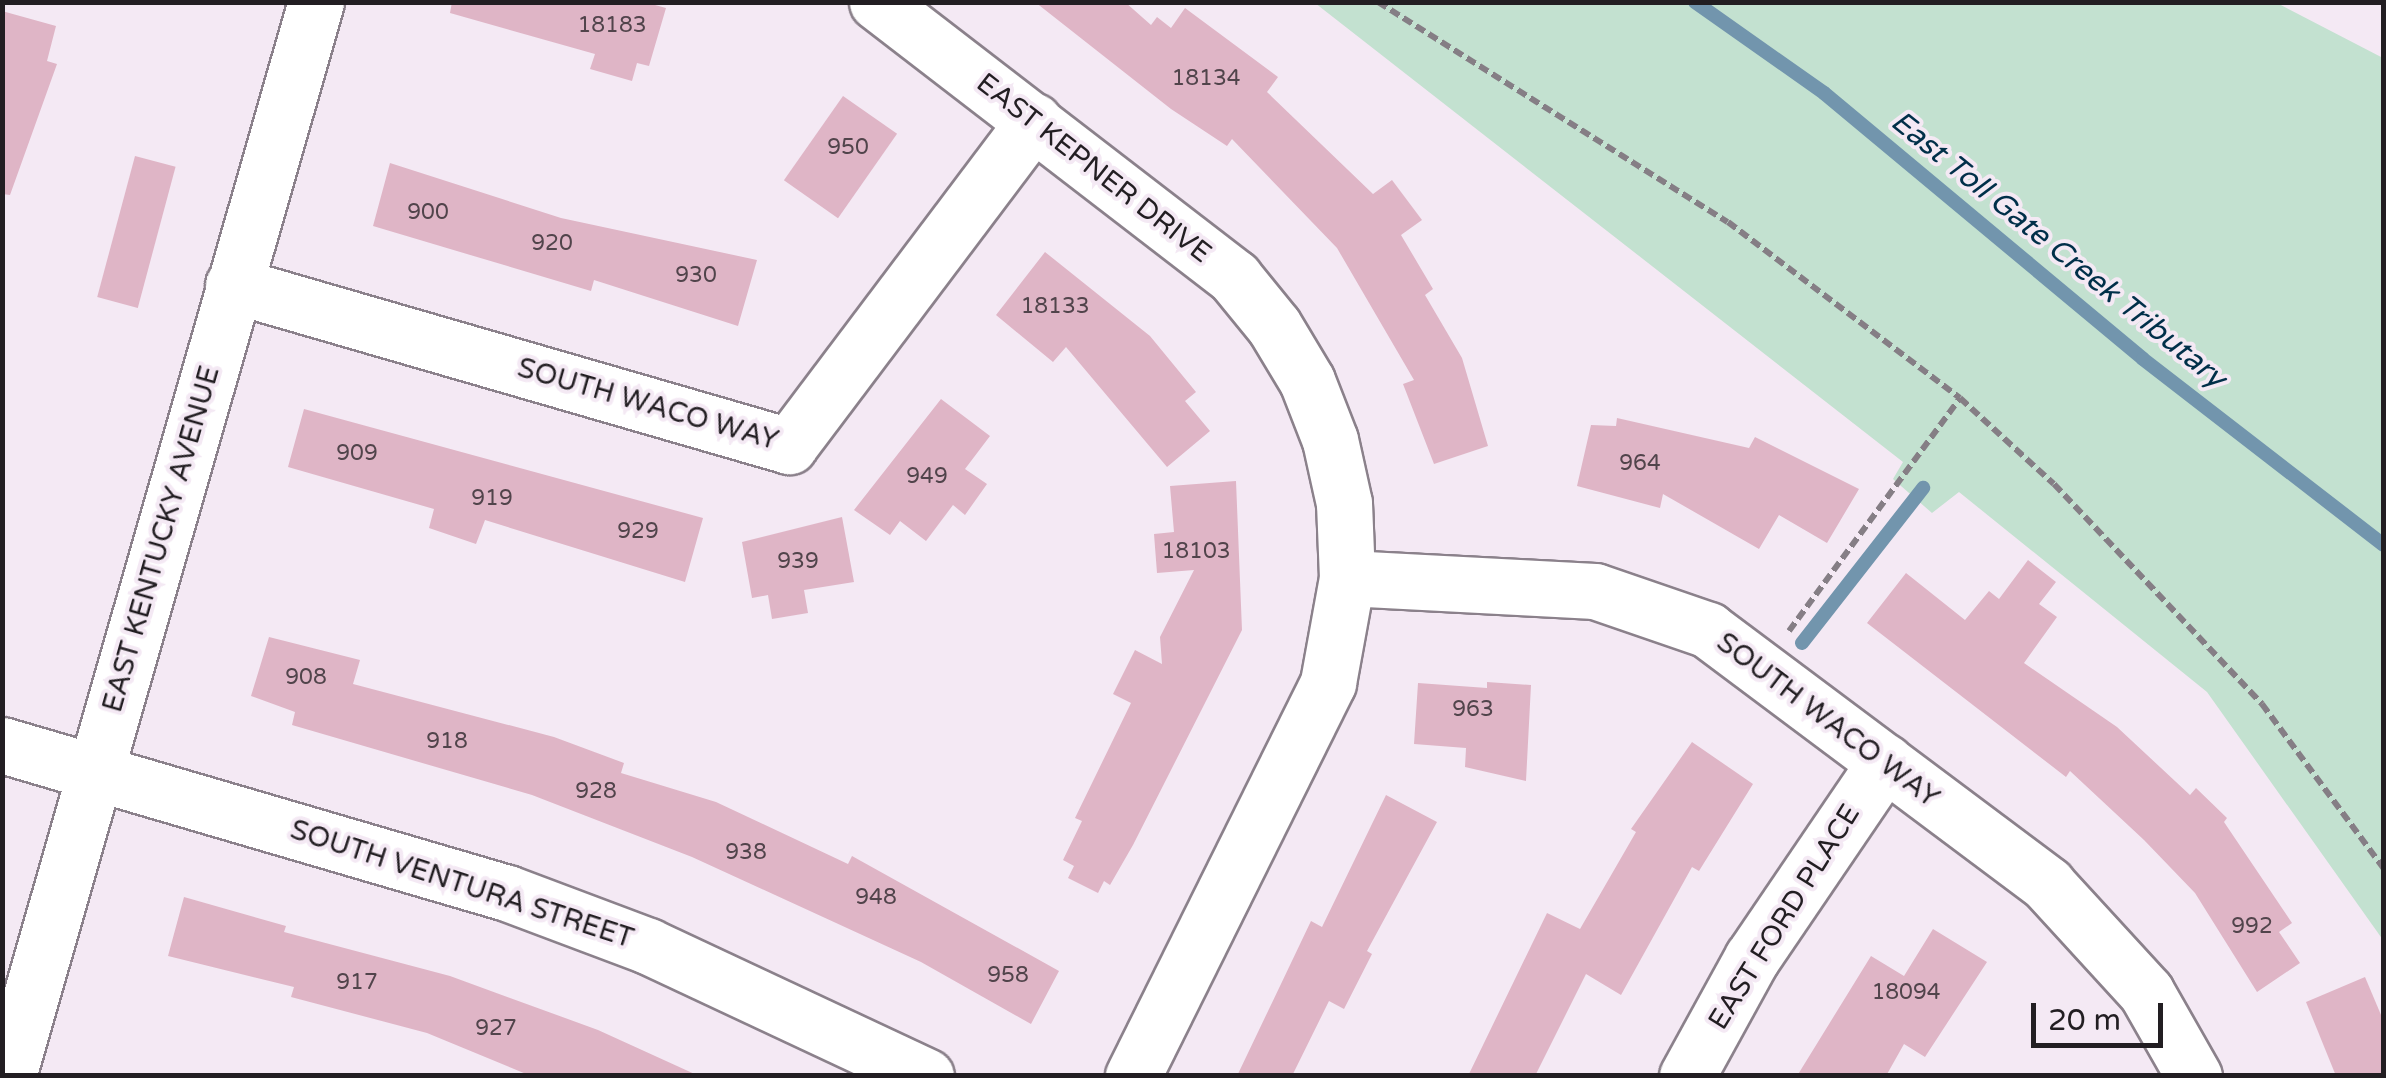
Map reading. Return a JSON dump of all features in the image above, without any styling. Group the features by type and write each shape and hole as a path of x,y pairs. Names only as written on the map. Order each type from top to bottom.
{"street":[{"name":"EAST KENTUCKY AVENUE","path":"8,1076 232,284 316,2"},
{"name":"EAST KEPNER DRIVE","path":"877,2 1186,234 1274,326 1307,381 1330,440 1344,503 1348,578 1328,682 1303,745 1133,1076"},
{"name":"SOUTH WACO WAY","path":"232,284 789,446 1034,121"},
{"name":"SOUTH WACO WAY","path":"1348,578 1595,591 1661,609 1742,654 2090,924 2146,992 2194,1076"},
{"name":"SOUTH VENTURA STREET","path":"2,745 507,893 648,946 926,1076"},
{"name":"EAST FORD PLACE","path":"1688,1076 1752,958 1886,762"}],"path":[{"path":"1378,2 1728,222 1960,398 2054,484 2249,690 2335,796 2384,868"},
{"path":"1780,642 1960,398"}],"green space":[{"path":"1315,3 2277,3 2383,58 2383,940 2207,692 1959,492 1932,513 1893,479 1903,462"}],"building":[{"path":"452,2 644,2 666,8 649,66 637,63 632,81 590,69 595,54 450,13"},
{"path":"1035,2 1125,2 1151,25 1157,17 1171,28 1185,8 1278,77 1267,92 1373,194 1392,180 1422,220 1401,235 1433,289 1425,295 1462,358 1488,446 1434,464 1403,384 1414,380 1337,248 1232,139 1227,146 1171,109"},
{"path":"2,11 56,26 47,61 57,64 10,195 2,194"},
{"path":"843,96 897,134 838,218 784,180"},
{"path":"135,156 176,167 138,308 97,297"},
{"path":"390,163 561,218 757,260 738,326 594,280 591,291 373,226"},
{"path":"1045,252 1150,336 1196,392 1185,401 1210,431 1167,467 1066,347 1053,362 996,315"},
{"path":"941,399 990,436 965,469 987,484 965,515 953,505 926,541 900,521 890,535 854,510"},
{"path":"304,409 703,518 685,582 485,520 476,544 429,528 434,509 288,467"},
{"path":"1617,418 1749,448 1755,437 1859,489 1827,543 1779,515 1759,549 1663,494 1660,508 1577,486 1591,425 1616,426"},
{"path":"1236,481 1242,630 1133,845 1110,885 1104,881 1098,893 1068,878 1074,866 1063,860 1082,821 1075,818 1131,703 1113,694 1135,650 1162,664 1160,637 1194,570 1157,573 1154,534 1174,532 1170,486"},
{"path":"842,517 854,582 804,590 808,613 772,619 768,595 752,598 742,542"},
{"path":"2028,560 2056,582 2039,604 2057,617 2024,663 2117,727 2190,795 2196,788 2227,818 2224,822 2292,923 2279,932 2300,963 2257,992 2195,893 2144,840 2070,771 2066,777 1867,623 1906,573 1965,620 1989,591 1999,599"},
{"path":"269,637 360,660 353,684 554,737 624,763 621,773 716,802 848,864 852,856 1059,971 1031,1024 921,962 692,857 532,795 292,725 295,712 251,696"},
{"path":"1487,682 1531,685 1526,781 1465,767 1466,748 1414,744 1418,683 1487,688"},
{"path":"1692,742 1753,784 1699,871 1692,867 1621,995 1586,974 1535,1076 1468,1076 1547,913 1580,929 1636,832 1631,829"},
{"path":"1386,795 1437,822 1367,951 1372,954 1344,1009 1329,1001 1292,1076 1237,1076 1311,921 1322,927"},
{"path":"184,897 286,926 284,932 450,976 598,1030 699,1076 531,1076 427,1033 291,997 294,987 168,956"},
{"path":"1933,929 1987,962 1925,1057 1904,1044 1886,1076 1797,1076 1871,956 1904,976"},
{"path":"2365,977 2384,1022 2384,1076 2336,1076 2306,1002"}],"waterway":[{"name":"East Toll Gate Creek Tributary","path":"1695,2 1824,93 2143,359 2384,545"},
{"path":"1802,643 1923,488"}]}
